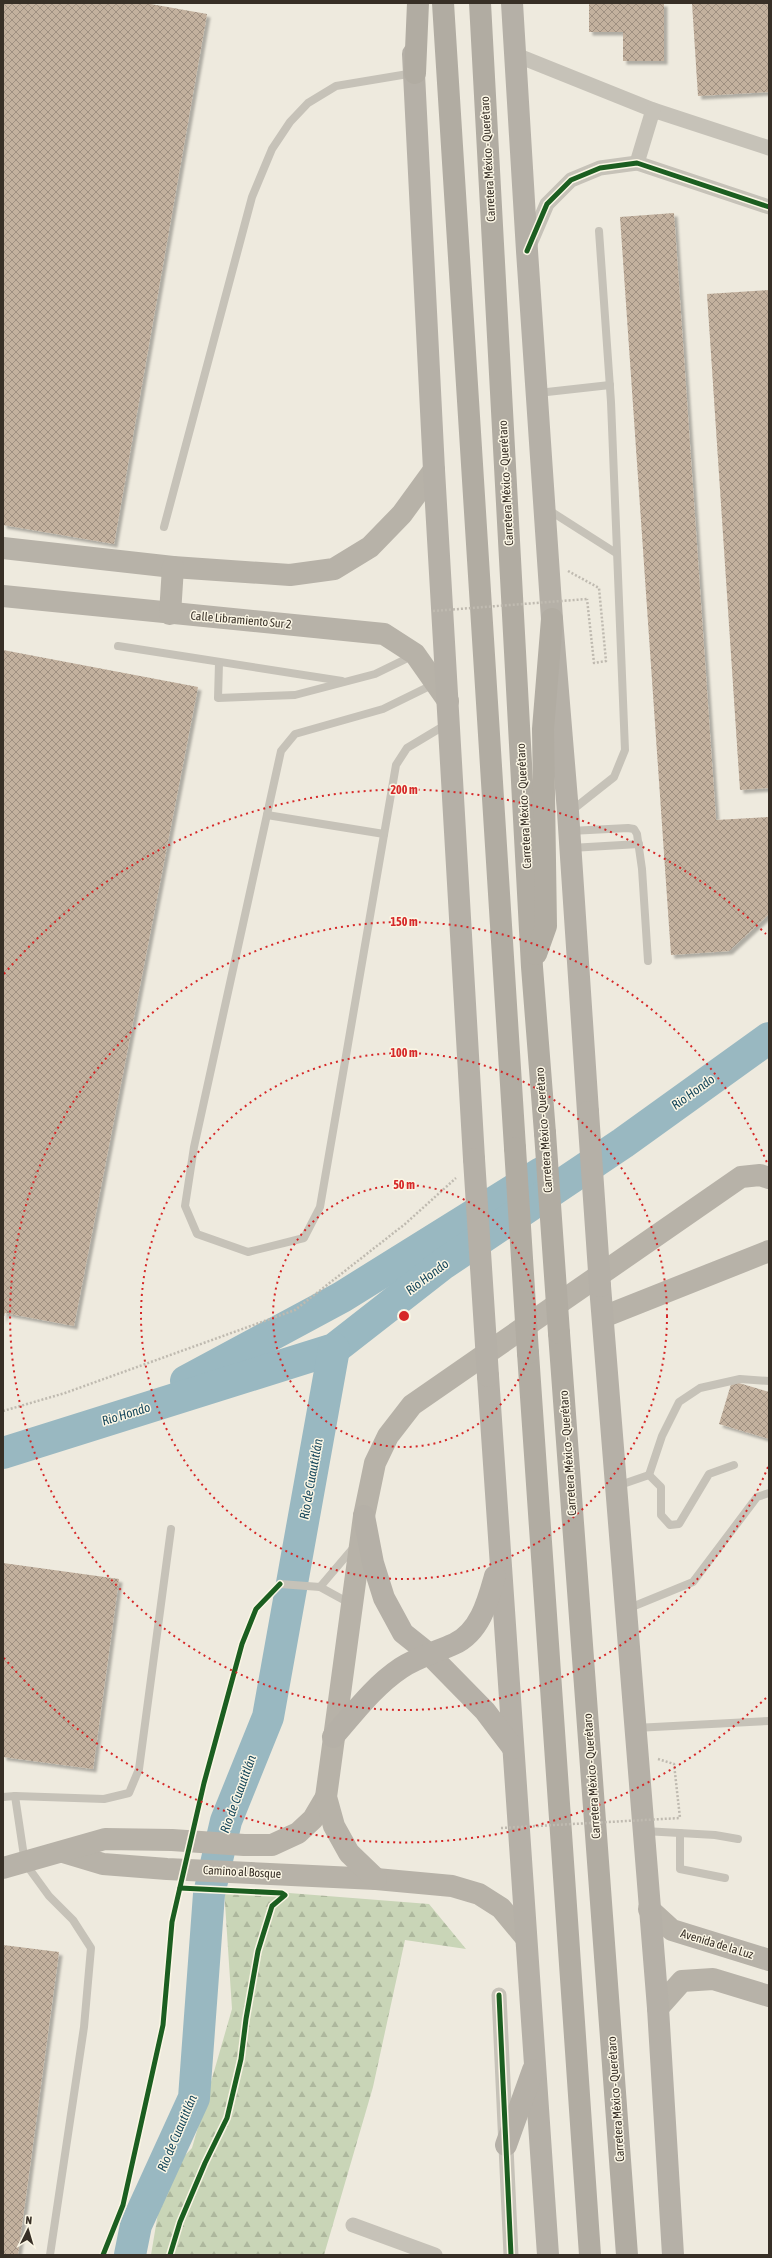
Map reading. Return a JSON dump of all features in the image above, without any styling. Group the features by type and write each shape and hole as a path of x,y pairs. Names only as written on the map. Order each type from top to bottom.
{"highway":[{"path":"414,73 418,3"},
{"path":"443,3 528,1353 590,2255"},
{"name":"Carretera México - Querétaro","path":"480,3 532,967 621,2156 627,2255"},
{"path":"532,967 546,926 543,728 552,619"},
{"path":"621,2156 640,2255"}],"main road":[{"path":"409,3 414,73 434,470 450,723 474,1160 499,1559 536,2061 548,2255"},
{"path":"512,3 544,508 570,830 588,1112 615,1486 658,2008 672,2255"},
{"path":"3,548 173,567 290,576 334,569 370,547 402,514 434,470"},
{"path":"170,614 173,567"},
{"name":"Calle Libramiento Sur 2","path":"3,596 170,614 384,634 416,654 448,701"},
{"path":"376,1879 349,1853 334,1826 326,1797 364,1516 375,1463 388,1436 412,1405 740,1177 760,1174 769,1178"},
{"path":"603,1316 769,1251"},
{"path":"364,1516 373,1563 384,1598 403,1633 428,1653 485,1711 513,1748"},
{"path":"333,1737 373,1692 401,1668 428,1653 455,1644 474,1628 487,1605 499,1559"},
{"path":"3,1868 25,1863 105,1839 172,1840 244,1845 272,1845 298,1833 313,1819 326,1797"},
{"name":"Camino al Bosque","path":"63,1852 103,1864 167,1869 376,1879 452,1886 479,1894 501,1908 526,1938"},
{"name":"Avenida de la Luz","path":"649,1909 672,1930 769,1960"},
{"path":"658,2008 682,1981 713,1979 769,1996"},
{"path":"506,2145 536,2061"}],"street":[{"path":"516,55 653,110 769,148"},
{"path":"637,163 653,110"},
{"path":"527,251 547,204 571,180 600,168 637,163 769,207"},
{"path":"499,1995 511,2255"},
{"path":"353,2225 435,2255"}],"lane":[{"path":"164,527 252,197 272,149 308,103 336,86 414,73"},
{"path":"570,830 614,778 625,750 610,385 599,231"},
{"path":"537,393 610,385"},
{"path":"544,508 616,553"},
{"path":"118,646 347,682"},
{"path":"219,663 218,698 295,695 375,674 416,654"},
{"path":"436,683 383,709 295,734 281,751 194,1147 185,1206 197,1234 248,1252 304,1238 320,1207 396,765 407,748 450,723"},
{"path":"267,815 384,834"},
{"path":"570,830 634,829 639,844 648,961"},
{"path":"570,830 639,844"},
{"path":"649,1475 662,1436 679,1402 700,1388 740,1378 769,1381"},
{"path":"649,1475 661,1487 661,1515 670,1525 679,1524 709,1474 734,1465"},
{"path":"615,1486 649,1475"},
{"path":"625,1610 693,1582 757,1497 769,1493"},
{"path":"3,1797 15,1796 104,1799 129,1793 139,1769 171,1529"},
{"path":"320,1588 361,1540"},
{"path":"280,1584 320,1588 352,1604"},
{"path":"634,1728 769,1722"},
{"path":"15,1796 25,1863 49,1896 73,1920 91,1948 84,2027 50,2255"},
{"path":"643,1831 715,1835 738,1839"},
{"path":"680,1833 680,1869 725,1878"}],"path":[{"path":"433,611 587,599 594,663 606,661 599,588 548,561"},
{"path":"3,1412 65,1393 296,1310 416,1216 437,1198 474,1160"},
{"path":"501,1828 680,1818 674,1764"}],"green space":[{"path":"224,1888 429,1904 466,1949 405,1940 373,2087 324,2255 151,2255 164,2177 192,2148 232,2009"}],"building":[{"path":"3,3 145,3 207,14 114,544 3,525"},
{"path":"589,3 664,3 664,61 623,61 623,32 589,32"},
{"path":"692,3 769,3 769,92 698,96"},
{"path":"674,213 716,820 769,817 769,914 729,951 671,955 620,217"},
{"path":"769,290 769,788 740,790 707,294"},
{"path":"3,650 198,687 74,1326 5,1313 3,1320"},
{"path":"732,1381 769,1392 769,1439 719,1424"},
{"path":"3,1563 119,1579 93,1769 3,1757"},
{"path":"3,1945 59,1952 18,2255 3,2255"}],"waterway":[{"name":"Rio Hondo","path":"3,1453 334,1349 443,1264 623,1143 769,1038"},
{"path":"186,1381 342,1297 541,1173"},
{"name":"Rio de Cuautitlán","path":"130,2255 136,2225 194,2098 209,1894 226,1821 268,1717 334,1349"}],"cycle path":[{"path":"527,251 547,204 571,180 600,168 637,163 769,207"},
{"path":"103,2255 123,2205 163,2025 172,1922 204,1783 242,1644 256,1609 280,1584"},
{"path":"170,2255 180,2222 205,2163 227,2118 241,2059 246,2019 258,1951 272,1906 285,1895 282,1893 180,1888"},
{"path":"499,1995 511,2255"}]}
